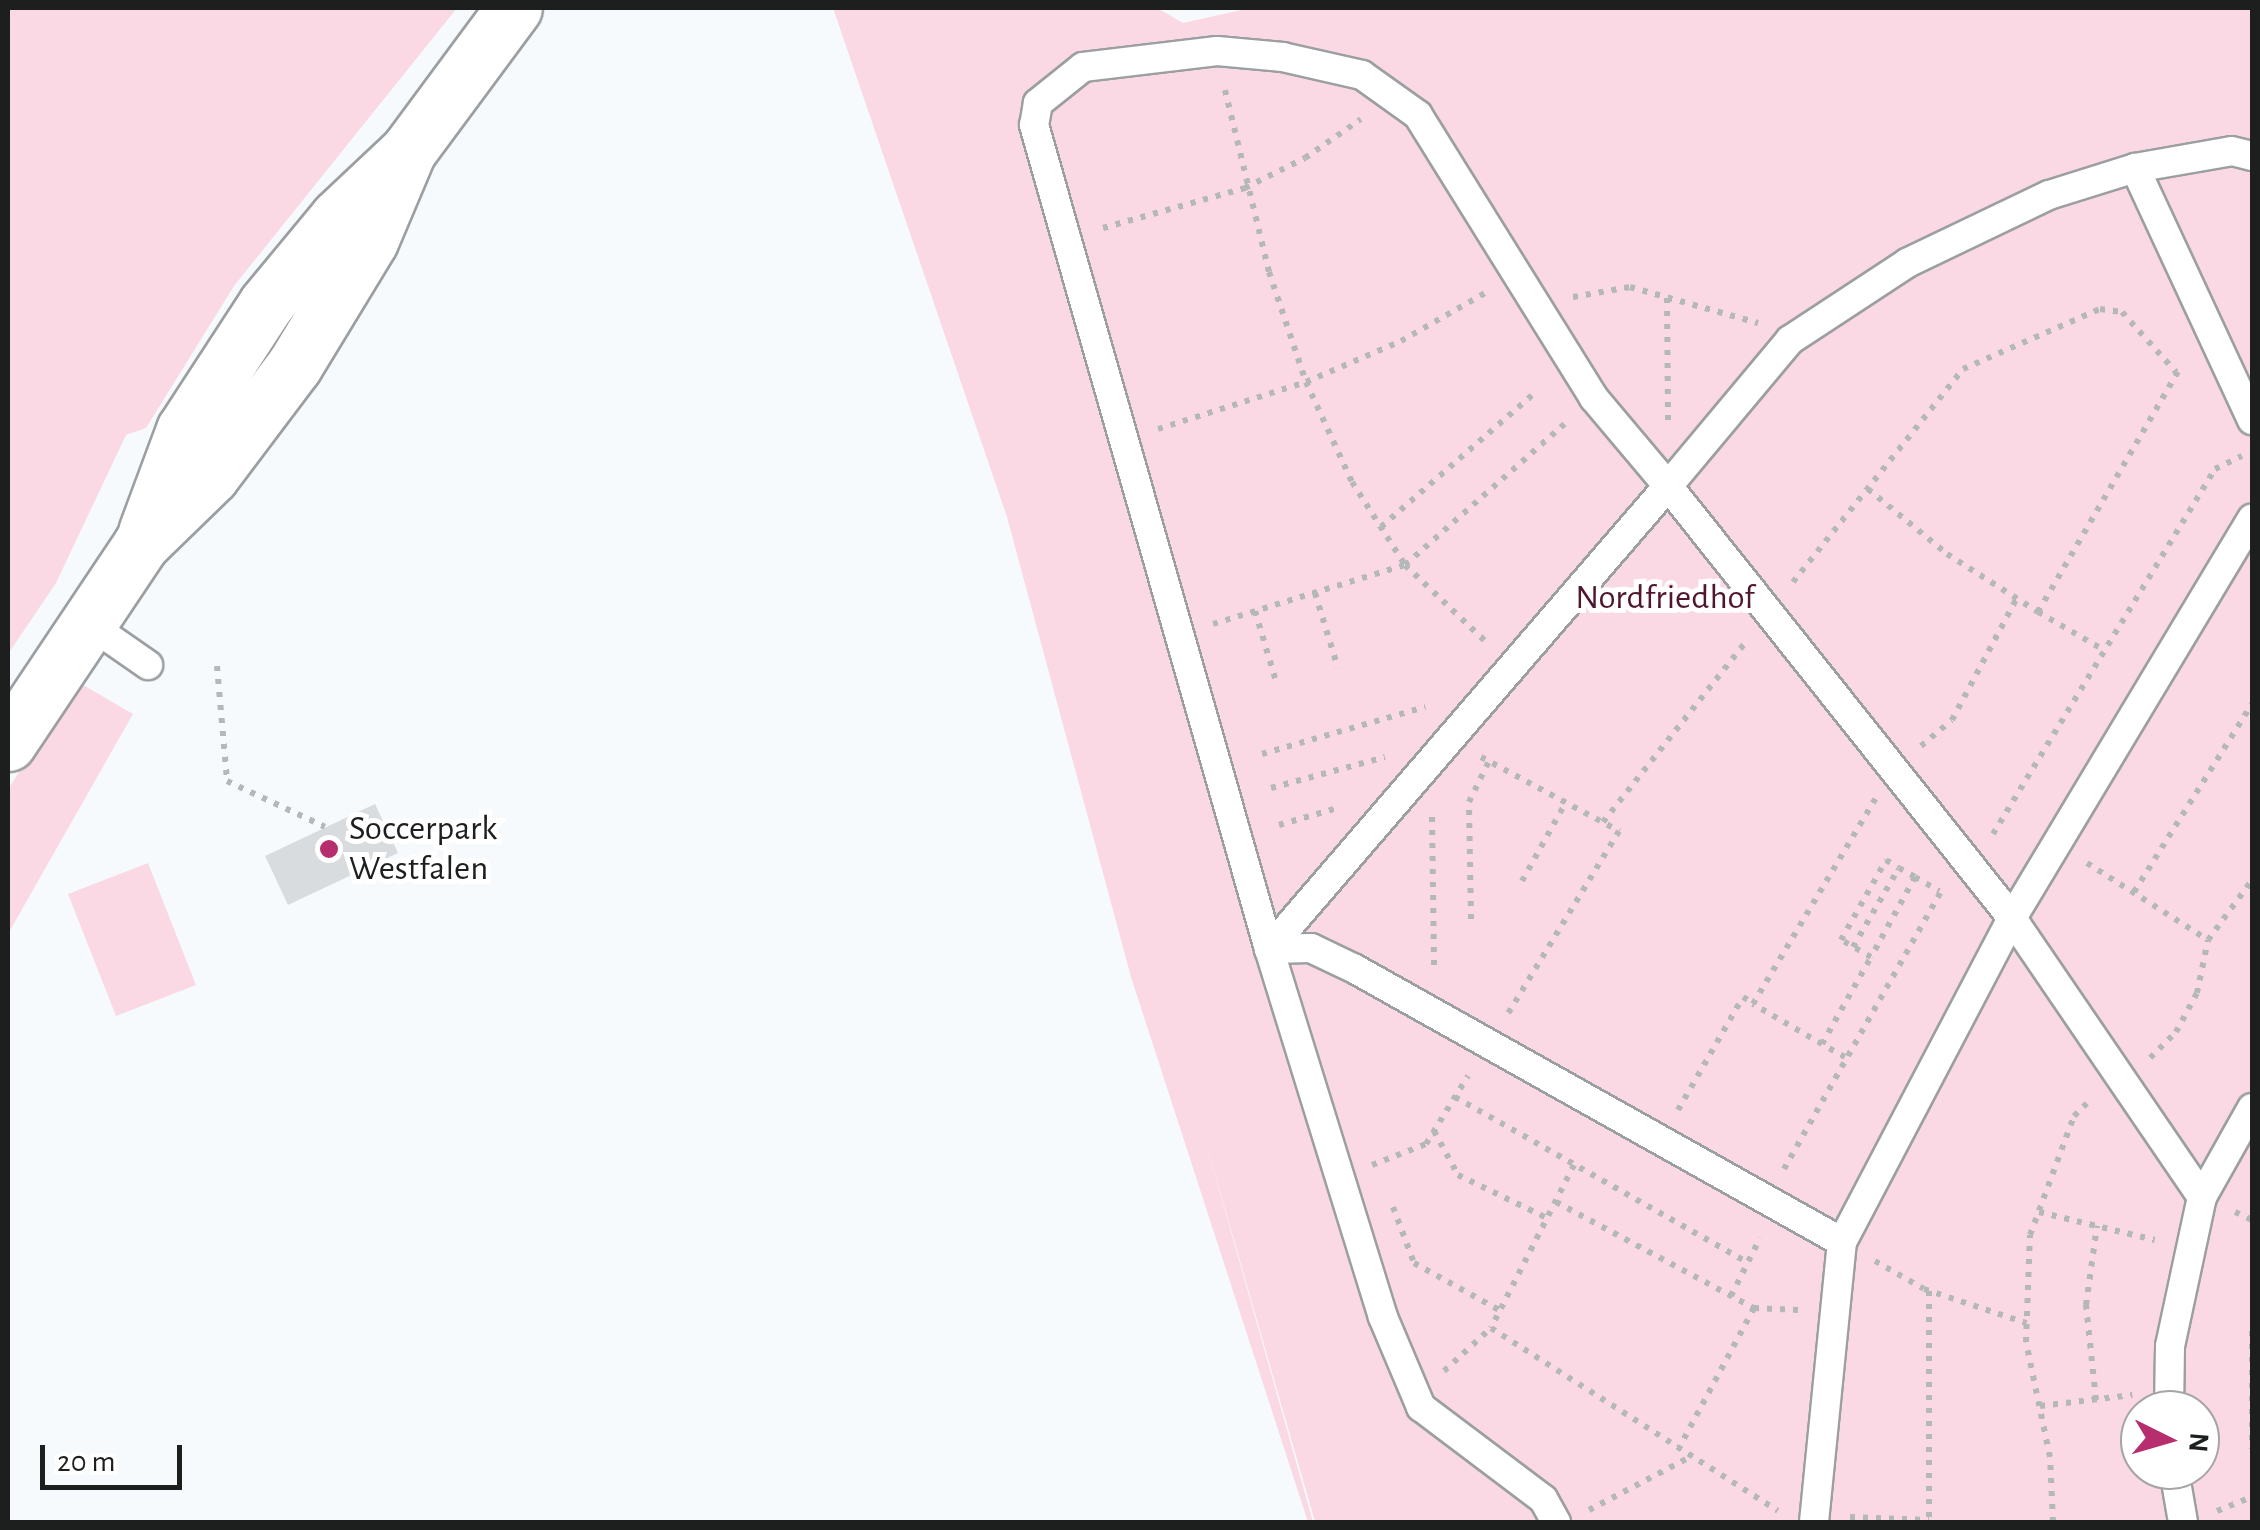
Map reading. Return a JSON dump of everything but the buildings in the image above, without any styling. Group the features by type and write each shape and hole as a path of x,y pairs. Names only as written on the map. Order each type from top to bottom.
{"street":[{"path":"8,742 141,544 211,476 294,366 370,242 408,151 514,8"}],"lane":[{"path":"1569,1518 1421,1406 1383,1317 1062,240 1034,125 1038,104 1054,86 1104,60 1217,51 1330,65 1391,92 1418,115 1514,277 1594,398 2012,918 2202,1197"},
{"path":"1270,948 1790,340 1907,264 2048,195 2135,168 2232,151 2252,156"},
{"path":"2135,168 2252,420"},
{"path":"1809,1520 1842,1242 2012,918 2252,519"},
{"path":"89,624 148,665"},
{"path":"1270,948 1310,948 1842,1242"},
{"path":"2169,1390 2170,1346 2202,1197 2252,1108"},
{"path":"2177,1490 2183,1522"}],"path":[{"path":"1217,51 1245,188 1306,382 1382,528 1405,564 1513,664"},
{"path":"1062,240 1245,188 1350,129 1391,92"},
{"path":"1124,441 1306,382 1401,341 1514,277"},
{"path":"1540,316 1598,289 1630,287 1750,320 1790,340"},
{"path":"1667,298 1668,486"},
{"path":"1603,822 1963,370 2100,310 2122,312 2176,372 2038,612"},
{"path":"1382,528 1537,391"},
{"path":"1179,635 1405,564 1594,398"},
{"path":"1730,1296 1845,1057 1940,892 1973,869 2102,649 2214,470 2252,451"},
{"path":"1868,489 1948,554 2102,649"},
{"path":"1315,593 1338,668"},
{"path":"1753,1004 1866,807 1952,720 2017,598"},
{"path":"1254,611 1278,685"},
{"path":"217,666 227,781 325,827"},
{"path":"1262,754 1493,687"},
{"path":"2134,892 2252,704"},
{"path":"1271,788 1440,750 1489,762 1619,830"},
{"path":"1434,1015 1440,750"},
{"path":"1472,919 1469,802 1489,762"},
{"path":"1522,881 1566,802"},
{"path":"2056,844 2208,940"},
{"path":"1871,957 1841,940 1886,860 1940,892"},
{"path":"1853,947 1899,868"},
{"path":"1822,1044 1915,877"},
{"path":"2053,1522 2026,1323 2030,1235 2074,1116 2176,1032 2197,993 2208,940 2252,880"},
{"path":"1660,1142 1742,997 1845,1057"},
{"path":"1455,1097 1748,1263"},
{"path":"1434,1130 1458,1175 1546,1218"},
{"path":"1376,1164 1383,1180"},
{"path":"1413,1388 1454,1366 1491,1328 1574,1165"},
{"path":"1389,1197 1414,1263 1500,1311"},
{"path":"1555,1202 1754,1308 1678,1448"},
{"path":"2039,1212 2191,1248"},
{"path":"2039,1406 2096,1400 2086,1305 2097,1226"},
{"path":"1842,1242 1929,1290 2026,1323"},
{"path":"1491,1328 1678,1448 1809,1520 1929,1521 1929,1290"},
{"path":"2252,1331 2252,1448"},
{"path":"1569,1518 1692,1456"}],"green space":[{"path":"8,8 457,8 234,286 146,428 126,435 56,583 8,654"},
{"name":"Nordfriedhof","path":"833,8 1157,8 1183,23 1250,8 2252,8 2252,1522 1315,1522 1202,1129 1313,1522 1308,1522 1131,977 1007,517"},
{"path":"78,682 133,714 8,934 8,789"},
{"path":"148,863 196,985 116,1016 68,894"}],"place":[{"name":"Soccerpark Westfalen","path":"329,849"}]}
